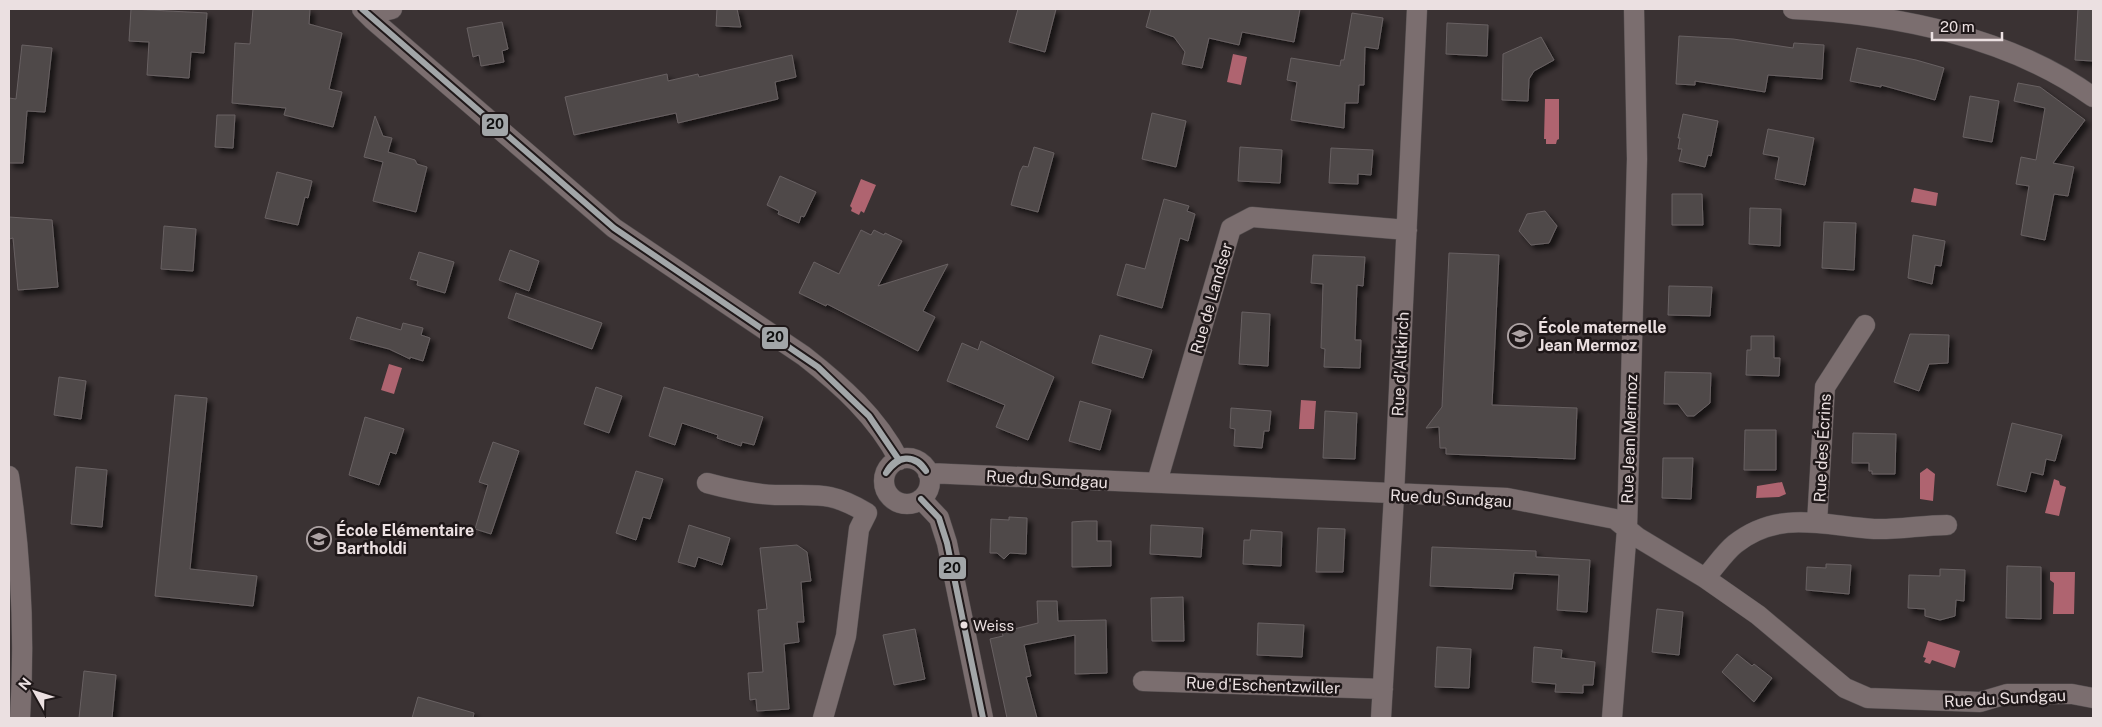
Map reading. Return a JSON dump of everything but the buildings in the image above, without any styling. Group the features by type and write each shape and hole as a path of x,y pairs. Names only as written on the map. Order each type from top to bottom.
{"street":[{"path":"368,15 392,9"},
{"name":"Rue d'Altkirch","path":"1381,718 1394,495 1417,9"},
{"name":"Rue Jean Mermoz","path":"1612,718 1627,528 1637,159 1634,9"},
{"path":"1793,9 1825,10 1942,29 2031,60 2093,97"},
{"path":"368,15 614,228 804,356 830,376 871,418 899,460"},
{"name":"Rue de Landser","path":"1157,482 1231,228 1252,217 1407,230"},
{"name":"Rue des Écrins","path":"1817,523 1825,387 1865,324"},
{"path":"913,459 924,467 928,473 928,487 920,499 908,504 894,500 885,489 884,475 892,463 899,460 913,459"},
{"name":"Rue du Sundgau","path":"928,473 1157,482 1394,495 1507,498 1615,519 1637,537 1705,578 1758,615 1845,688 1868,698 1980,702 2008,694 2072,694 2093,698"},
{"path":"9,476 20,571 22,648 20,718"},
{"path":"707,482 736,492 774,495 821,494 846,500 867,513"},
{"path":"823,718 846,636 859,529 867,513 880,499 889,495"},
{"path":"920,499 939,518 947,543 983,718"},
{"name":"Rue des Écrins","path":"1705,578 1734,545 1754,531 1779,522 1817,523 1876,529 1947,525"},
{"name":"Rue d'Eschentzwiller","path":"1143,681 1383,689"}],"shaded area":[{"path":"1233,54 1247,57 1241,85 1227,82"},
{"path":"1545,99 1559,99 1559,139 1556,144 1546,144 1546,139 1544,139"},
{"path":"861,179 876,185 864,213 861,211 859,215 851,211 852,208 850,206"},
{"path":"1914,188 1938,193 1936,206 1911,202"},
{"path":"389,364 402,368 394,394 381,390"},
{"path":"1301,400 1316,401 1314,429 1299,429"},
{"path":"1927,468 1935,474 1933,501 1920,499 1920,473"},
{"path":"2054,479 2059,481 2060,485 2066,487 2059,516 2045,513"},
{"path":"1782,482 1786,494 1779,497 1756,498 1757,486"},
{"path":"2050,572 2075,572 2074,614 2053,614 2054,583 2050,580"},
{"path":"1928,641 1960,651 1955,668 1932,660 1930,664 1924,662 1926,658 1923,657"}],"transit line":[{"name":"20","path":"362,9 614,228 818,367 869,416 899,460"},
{"name":"20","path":"886,473 895,463 906,458 917,461 926,471"},
{"name":"20","path":"886,473 896,463 906,459 916,461 926,471"},
{"name":"20","path":"921,499 939,518 947,543 983,718"}],"place":[{"name":"École maternelle Jean Mermoz","path":"1520,336"},
{"name":"École Elémentaire Bartholdi","path":"319,539"},
{"name":"Weiss","path":"964,625"}]}
